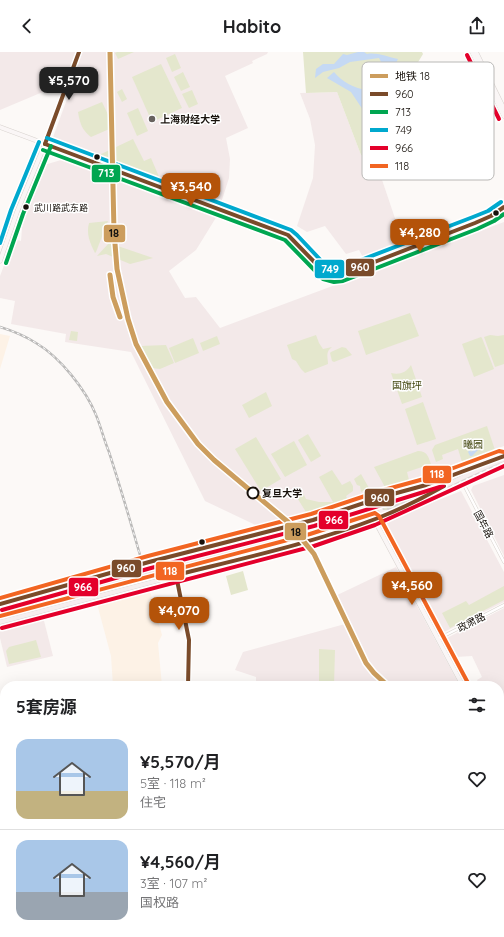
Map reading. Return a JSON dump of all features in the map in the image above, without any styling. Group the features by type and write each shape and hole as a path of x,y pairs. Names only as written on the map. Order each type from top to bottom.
{"highway":[{"path":"0,610 300,530 363,510"},
{"path":"0,617 311,534 366,517"},
{"path":"99,576 167,560 212,553"}],"main road":[{"path":"390,512 385,513 380,510 378,506 379,502 503,459"},
{"path":"0,622 312,540 374,520 472,472 503,459"},
{"path":"0,604 149,562 305,522 421,487"},
{"path":"374,520 369,510 370,504 374,501 400,493"}],"street":[{"path":"0,261 17,212 45,144 79,52"},
{"path":"472,52 477,62"},
{"path":"476,52 481,62"},
{"path":"494,88 504,108"},
{"path":"494,96 504,116"},
{"path":"0,127 288,235 326,274 330,276 341,275 475,223 491,216 504,207"},
{"name":"国年路","path":"464,485 504,562"},
{"path":"374,520 460,681"},
{"path":"176,576 189,640 188,681"},
{"name":"政肃路","path":"438,639 504,605"}],"shaded area":[{"name":"上海财经大学","path":"0,52 268,52 267,54 252,61 253,63 225,76 248,128 226,138 230,159 229,178 221,203 52,140 70,91 57,86 0,110"},
{"path":"337,92 362,155 362,180 382,180 404,245 365,261 359,250 346,254 325,226 307,232 297,226 313,178 315,145 310,119 300,93"},
{"name":"复旦大学","path":"68,158 217,216 196,250 169,271 185,298 196,297 220,328 504,222 504,446 307,518 264,529 205,501 131,352 65,342 66,334 11,324 15,301 0,298 0,276 14,239 21,241 23,216 44,165"},
{"path":"0,334 10,336 0,369"},
{"path":"504,475 504,556 471,490 473,486"},
{"path":"461,491 504,572 504,602 440,634 383,526 384,522"},
{"path":"396,567 457,681 256,681 256,677 235,670 243,652 345,624 331,598"},
{"path":"149,587 162,635 158,643 162,681 113,681 111,656 96,600"},
{"path":"504,608 504,681 478,681 482,677 472,656 456,657 447,638"},
{"path":"42,613 53,656 7,667 0,638 0,624"}],"green space":[{"path":"134,52 118,59 115,53"},
{"path":"303,52 422,52 423,54 418,62 362,62 362,155 337,92 306,93"},
{"path":"175,54 181,68 172,72 166,58"},
{"path":"161,64 182,108 152,122 132,77"},
{"path":"183,72 190,87 181,91 174,77"},
{"path":"122,89 127,99 122,102 117,92"},
{"path":"192,90 198,104 189,108 182,94"},
{"path":"102,102 114,127 91,137 85,132 78,112"},
{"path":"138,108 148,131 137,136 127,113"},
{"path":"133,139 144,161 151,158 160,179 99,155"},
{"path":"108,221 95,253 88,235 89,223"},
{"path":"109,243 153,258 130,264 106,254 97,256"},
{"path":"410,313 419,336 366,355 358,331"},
{"path":"71,331 78,332 77,341 69,340"},
{"path":"316,335 323,349 332,347 327,357 328,364 305,373 296,361 292,359 287,345"},
{"path":"490,335 504,335 504,364 495,367 484,337"},
{"path":"217,336 220,344 203,351 200,343"},
{"path":"481,337 494,369 474,377 462,344"},
{"path":"193,338 199,353 175,363 169,348"},
{"path":"166,345 174,363 160,369 151,368 140,346"},
{"path":"342,347 346,348 352,355 334,362 332,361 330,353"},
{"name":"国旗坪","path":"411,365 422,397 402,404 391,373 402,373"},
{"path":"266,392 272,406 249,418 242,405"},
{"path":"423,402 436,439 417,445 405,409"},
{"name":"曦园","path":"487,426 495,450 462,462 458,449 442,455 443,459 436,462 432,450 435,445"},
{"path":"308,434 321,456 311,462 298,440"},
{"path":"256,437 281,479 261,491 235,449"},
{"path":"294,441 307,465 285,477 271,454"},
{"path":"418,451 425,453 428,456 431,464 407,472 409,480 386,489 374,467"},
{"path":"332,470 342,485 350,481 353,486 353,491 346,496 349,502 310,516 296,496 303,493 306,499 319,502 333,502 319,477"},
{"path":"361,474 369,488 361,492 360,486 357,485 354,479"},
{"path":"436,484 439,485 437,488 388,511 381,510 379,506 383,501"},
{"path":"378,501 377,509 384,514 374,517 370,507"},
{"path":"243,571 248,590 231,595 226,576"},
{"path":"504,586 504,600 450,628 442,613 466,601 469,605"},
{"path":"36,640 41,657 9,664 6,651 9,647"},
{"path":"319,649 335,650 334,681 319,681"}],"water":[{"path":"364,52 367,54 378,54 398,59 396,62 381,62 379,58 350,62 339,68 323,72 315,78 316,69 323,64 334,64 343,54 347,55"},
{"path":"334,72 344,82 362,89 362,108 351,92 327,78"},
{"path":"474,443 479,444 480,448 472,456 470,456 468,452 470,450 471,452 475,447"}],"tunnel":[{"path":"470,467 504,453"},
{"path":"447,486 504,465"},
{"path":"363,510 416,489"},
{"path":"366,517 414,499"}],"railway":[{"path":"0,327 32,340 45,349 63,365 86,395 92,405 109,452 140,555"}],"metro line":[{"name":"18","path":"110,52 114,231 117,269 128,319 136,344 167,402 198,444 214,460 288,522 314,554 366,663 383,681"},
{"name":"18","path":"110,275 113,297 120,317"}],"transit line":[{"name":"960","path":"45,144 79,52"},
{"name":"966","path":"467,55 470,62"},
{"name":"966","path":"494,109 499,119"},
{"name":"749","path":"47,138 291,230 329,269 335,270 488,211 501,202"},
{"name":"749","path":"0,243 11,210 39,142"},
{"name":"960","path":"45,144 288,235 326,274 335,276 475,223 491,216 504,207"},
{"name":"713","path":"6,263 23,214 51,146"},
{"name":"713","path":"43,150 285,240 323,279 334,282 343,281 477,229 494,221 504,214"},
{"name":"118","path":"0,598 148,556 311,514 380,491 424,479 499,451 504,452"},
{"name":"960","path":"0,604 149,562 313,520 382,497 426,485 504,456"},
{"name":"966","path":"2,628 314,546 375,525 504,466"},
{"name":"966","path":"2,610 151,568 314,526 443,486"},
{"name":"960","path":"188,681 189,640 176,575 278,550 329,535 395,511 444,486"},
{"name":"118","path":"0,616 310,534 375,513 379,516 467,681"}],"place":[{"name":"上海财经大学","path":"152,119"},
{"name":"武川路武东路","path":"26,207"},
{"name":"复旦大学","path":"253,493"}]}
